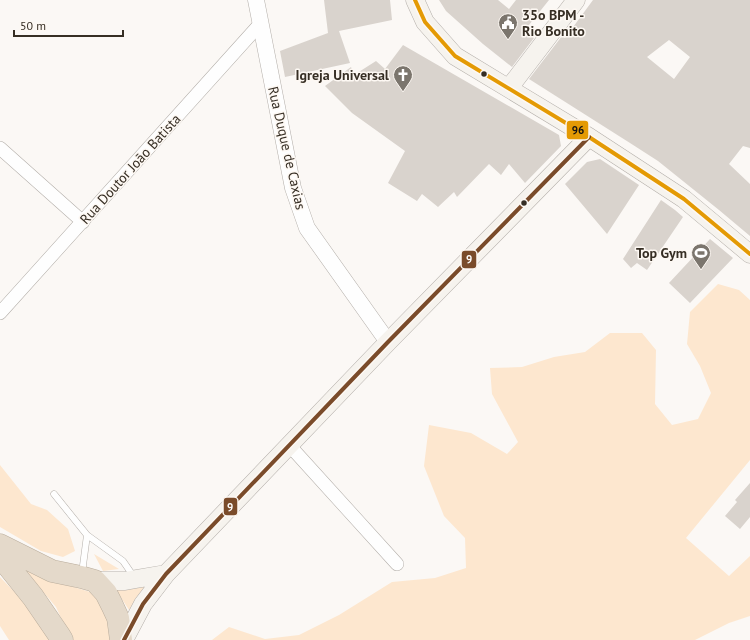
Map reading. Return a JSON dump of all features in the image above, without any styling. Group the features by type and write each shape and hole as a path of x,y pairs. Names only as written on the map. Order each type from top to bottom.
{"highway":[{"path":"0,545 52,571 88,579 106,592 118,618 122,640"},
{"path":"0,557 33,597 62,640"}],"main road":[{"path":"415,0 425,22 455,56 589,137 684,199 750,254"},
{"path":"508,88 576,0"},
{"path":"122,640 143,604 166,574 388,342 589,137"},
{"path":"88,579 125,581 166,574"}],"street":[{"name":"Rua Duque de Caxias","path":"256,0 293,188 307,228 388,342"},
{"name":"Rua Doutor João Batista","path":"0,313 260,24"},
{"path":"0,148 83,222"},
{"path":"290,446 397,564"}],"lane":[{"path":"54,494 87,535 123,561 136,579"},
{"path":"87,535 88,579"}],"shaded area":[{"path":"718,284 739,290 750,300 750,460 686,538 729,576 750,556 750,616 729,623 695,640 212,640 229,627 265,639 299,635 339,615 392,582 435,578 466,568 465,538 444,516 424,466 429,425 471,433 507,454 518,442 492,394 490,368 522,367 554,357 585,352 610,333 642,333 656,350 655,404 672,425 698,419 711,393 700,366 687,344 690,312"},
{"path":"0,465 31,504 47,510 68,529 75,551 63,557 41,551 0,527"},
{"path":"94,554 119,569 103,571"},
{"path":"21,566 58,582 90,592 105,603 112,640 71,640 56,607"},
{"path":"0,577 36,614 49,640 9,640 0,626"},
{"path":"148,584 129,610 116,590"}],"building":[{"path":"324,0 390,0 392,20 339,31 350,63 285,77 280,51 328,33"},
{"path":"439,0 498,0 509,9 516,0 549,0 525,30 534,38 512,67 483,44 446,11"},
{"path":"593,0 750,0 750,148 743,146 729,164 750,184 750,236 658,161 529,79 562,36 565,38","holes":["669,40 690,57 674,79 647,57"]},
{"path":"403,45 559,135 561,146 525,183 509,164 501,175 489,164 457,197 454,192 438,207 422,194 417,201 388,183 405,151 352,113 325,86 351,67 354,75 376,61 385,69"},
{"path":"600,159 639,185 607,234 565,184 587,162"},
{"path":"661,200 683,217 647,270 637,263 631,268 623,259"},
{"name":"Top Gym","path":"710,239 733,258 690,303 669,283"},
{"path":"750,483 750,517 740,529 725,516 737,502 735,500"}],"transit line":[{"name":"96","path":"415,0 425,22 455,56 589,137 684,199 750,254"},
{"name":"9","path":"124,640 143,604 166,574 388,342 589,137"}],"place":[{"name":"35o BPM - Rio Bonito","path":"508,40"},
{"name":"Igreja Universal","path":"403,92"},
{"name":"Top Gym","path":"701,270"}]}
